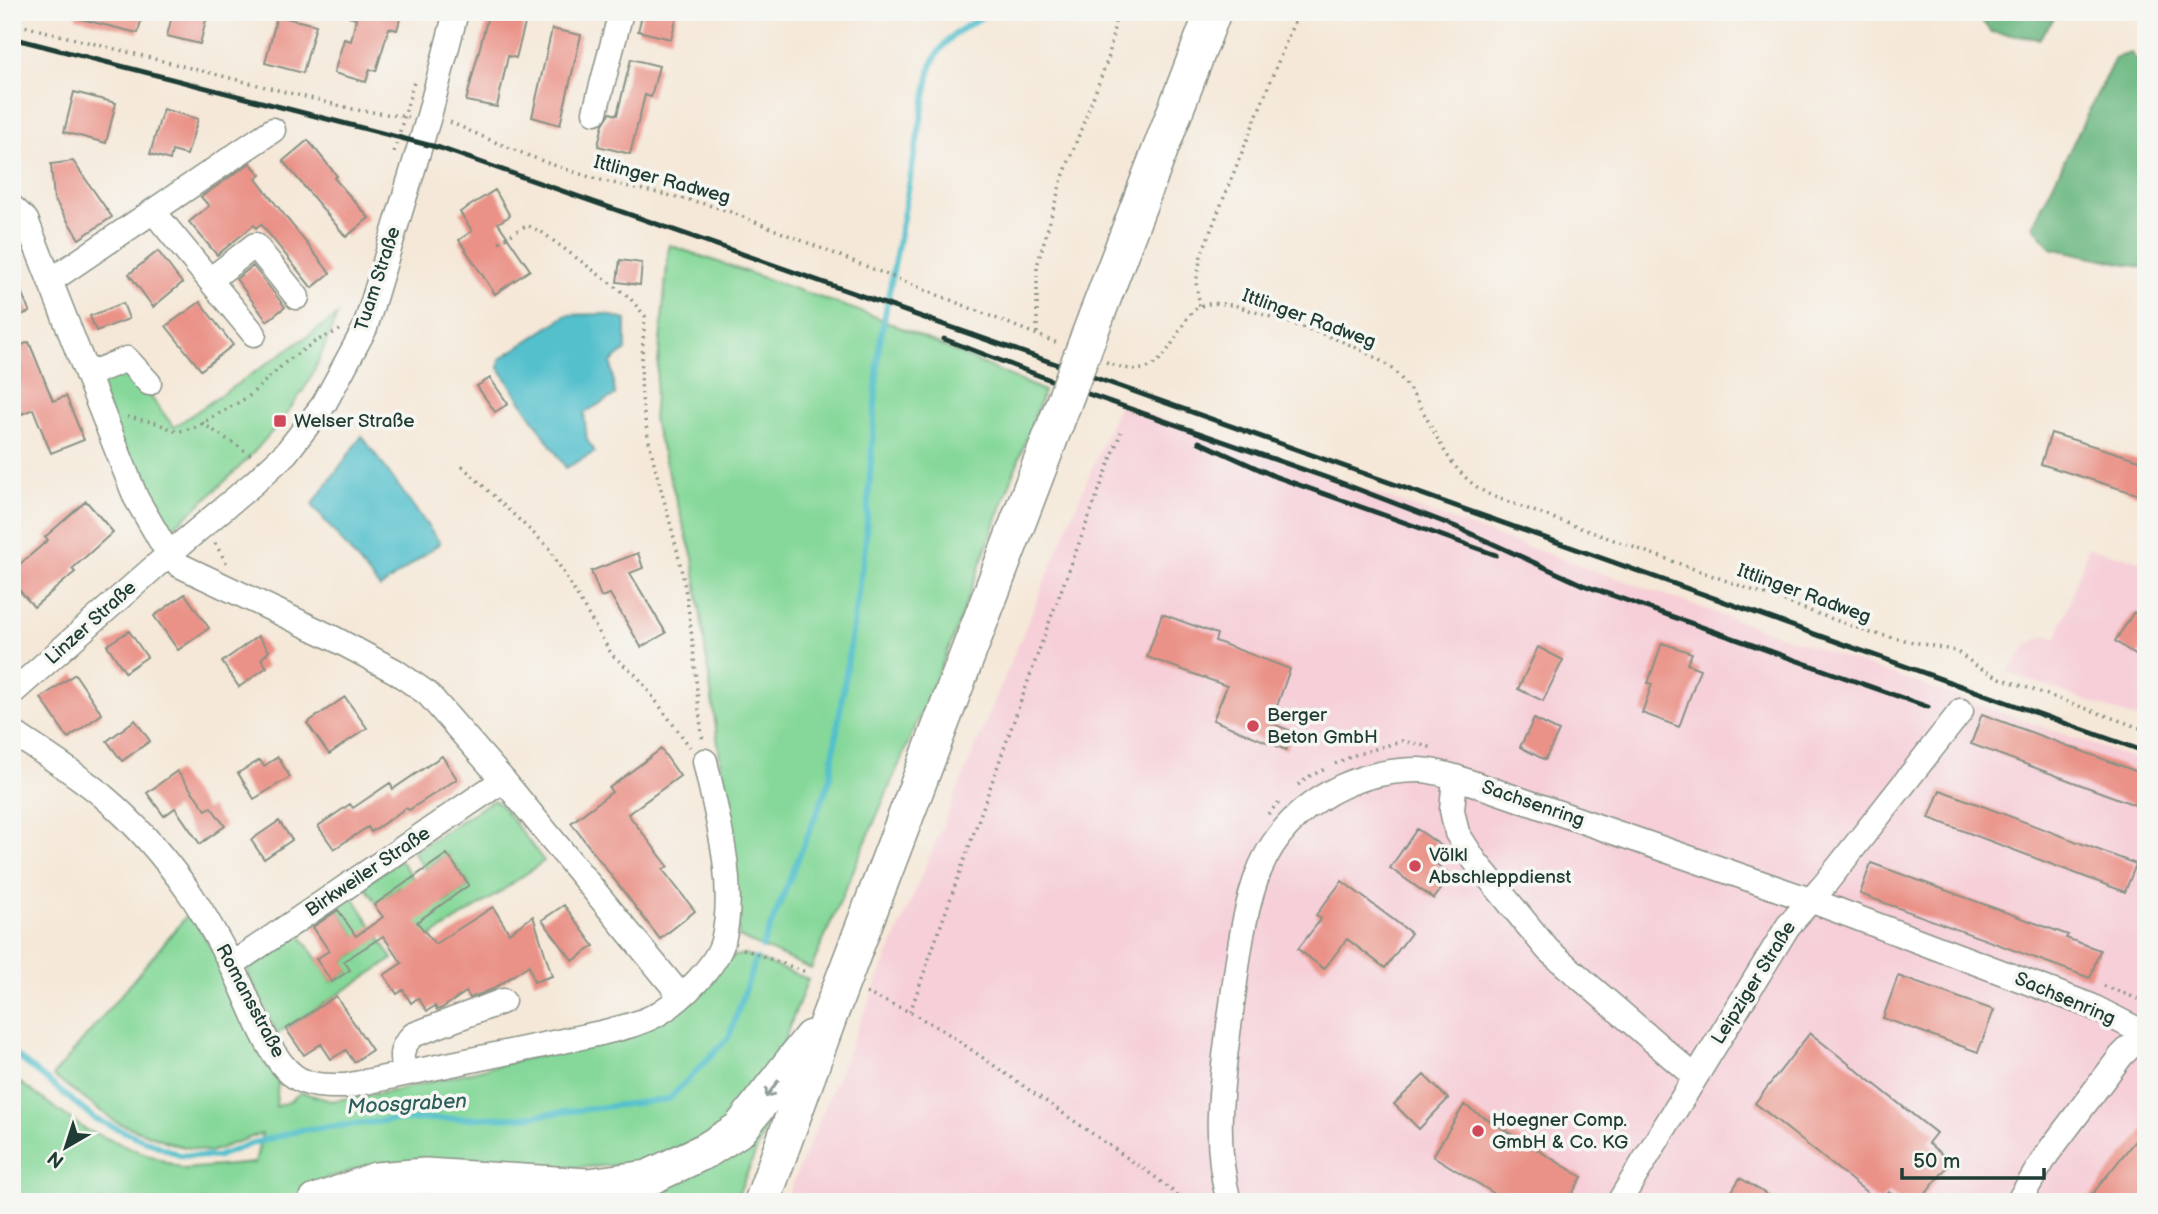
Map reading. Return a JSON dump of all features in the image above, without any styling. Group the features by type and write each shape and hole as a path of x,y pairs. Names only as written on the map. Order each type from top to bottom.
{"highway":[{"path":"762,1202 829,1017 1213,12"},
{"path":"316,1202 376,1180 425,1176 588,1186 648,1178 707,1150 740,1129 829,1017"},
{"path":"425,1176 482,1202"}],"street":[{"name":"Tuam Straße","path":"169,554 228,508 286,453 324,404 365,328 429,116 456,12"},
{"path":"595,111 621,12"},
{"path":"50,281 273,130"},
{"path":"12,207 26,220 136,498 169,554 179,565 333,638 395,671 428,694 505,782 681,996"},
{"path":"153,211 254,334"},
{"path":"210,280 255,245 298,297"},
{"path":"87,375 127,359 149,383"},
{"name":"Linzer Straße","path":"12,692 169,554"},
{"name":"Leipziger Straße","path":"1619,1202 1788,926 1961,711"},
{"name":"Romansstraße","path":"12,732 103,796 139,831 189,893 231,965 269,1045 294,1076 308,1084 346,1086 613,1030 660,1013 681,996 710,966 723,943 727,878 706,766"},
{"name":"Sachsenring","path":"1228,1202 1221,1173 1219,1119 1222,1074 1243,930 1255,882 1265,856 1284,829 1310,806 1339,786 1375,774 1421,770 1455,777 1810,900 2091,1006 2144,1034"},
{"path":"1455,777 1452,810 1457,833 1475,861 1548,950 1695,1077"},
{"name":"Birkweiler Straße","path":"231,965 505,782"},
{"path":"405,1073 401,1059 402,1046 412,1035 503,1001"},
{"path":"2018,1202 2047,1154 2121,1056 2144,1034"}],"path":[{"path":"1037,334 1037,266 1061,182 1109,57 1115,22 1112,12"},
{"path":"1097,358 1121,368 1139,370 1153,366 1164,358 1189,315 1200,306 1196,283 1201,255 1298,12"},
{"path":"12,23 357,110 402,117 429,116"},
{"path":"394,153 414,81"},
{"name":"Ittlinger Radweg","path":"429,116 596,178 691,198 728,211 1062,344"},
{"path":"499,242 527,225 543,233 629,297 645,316 643,404 683,576 693,634 695,691 706,766"},
{"name":"Ittlinger Radweg","path":"1200,306 1218,303 1237,306 1359,349 1380,360 1398,376 1412,394 1455,468 1477,489 1492,496 1871,632 1956,651 1978,667 2000,678 2146,730"},
{"path":"104,419 117,416 135,417 177,432 202,423 248,397 287,361 316,341 352,326"},
{"path":"202,423 255,457"},
{"path":"910,1012 1047,628 1121,432"},
{"path":"246,466 262,449"},
{"path":"462,466 549,548 612,655 638,677 706,766"},
{"path":"1292,790 1310,776 1354,755 1402,741 1436,748"},
{"path":"1268,815 1283,797"},
{"path":"723,943 771,957 806,972"},
{"path":"2098,984 2146,1002"},
{"path":"865,993 910,1012 957,1040 1155,1177 1186,1202"}],"shaded area":[{"path":"1119,404 2146,763 2146,1202 785,1202"},
{"path":"2088,547 2146,563 2146,722 2007,672 2029,644 2046,636 2057,638"}],"green space":[{"path":"1975,12 2059,12 2039,39 1991,32"},
{"path":"2131,53 2146,71 2146,268 2051,248 2033,225 2115,58"},
{"path":"669,245 876,317 1044,391 952,641 811,969 739,937 719,751 693,558 653,419"},
{"path":"337,316 314,372 289,410 239,468 163,536 93,376 125,364 174,427"},
{"path":"493,800 499,803 544,861 405,953 399,887 377,903 364,885 400,860 433,907 444,903 469,885 447,854 425,869 413,852"},
{"path":"351,894 393,959 277,1034 248,974 249,966 297,930 332,982 349,971 344,961 364,948 338,910 316,925 312,919"},
{"path":"190,912 224,970 259,1054 278,1081 276,1107 289,1102 301,1092 331,1101 394,1091 634,1035 732,957 744,954 808,979 773,1069 717,1131 640,1164 588,1167 364,1167 328,1178 285,1202 12,1202 12,1077 86,1130 184,1169 255,1163 262,1133 210,1152 176,1145 116,1122 53,1076"},
{"path":"776,1103 735,1202 510,1202 500,1198 584,1196"}],"water":[{"path":"605,314 626,320 626,350 611,362 615,395 584,413 587,440 595,452 566,468 499,368 500,359 567,315"},
{"path":"362,436 440,543 380,588 312,505"}],"building":[{"path":"77,12 143,12 138,33 76,18"},
{"path":"173,12 208,12 200,44 167,36"},
{"path":"351,12 402,12 397,30 389,28 376,71 370,69 366,82 334,73 344,39 351,41 356,19 350,17"},
{"path":"489,12 528,12 516,58 508,56 497,107 466,101"},
{"path":"643,12 678,12 671,39 638,31"},
{"path":"277,16 316,25 303,73 265,63"},
{"path":"552,29 581,35 560,125 532,117"},
{"path":"631,59 659,66 651,97 645,95 630,154 598,146 603,124 610,113 617,115"},
{"path":"74,92 116,103 106,143 64,132"},
{"path":"163,109 198,119 187,155 172,151 170,160 150,154"},
{"path":"308,140 337,176 334,178 369,218 346,237 283,161"},
{"path":"73,161 112,217 79,239 54,199 51,164"},
{"path":"250,163 261,175 256,179 330,273 312,288 261,224 256,228 254,225 217,255 189,222 209,206 201,197"},
{"path":"495,190 510,216 498,223 530,270 495,294 459,240 472,231 460,212"},
{"path":"158,251 182,283 153,307 129,274"},
{"path":"620,260 642,263 640,285 617,282"},
{"path":"253,266 285,307 267,321 236,279"},
{"path":"12,271 30,312 12,318"},
{"path":"200,302 233,345 201,370 166,326"},
{"path":"123,303 129,319 96,331 90,316"},
{"path":"29,342 53,401 66,396 84,440 51,453 33,409 22,414 12,391 12,349"},
{"path":"490,378 508,404 495,412 477,386"},
{"path":"2051,433 2146,462 2146,497 2041,464"},
{"path":"86,501 113,532 72,569 75,572 34,607 12,582 12,571 48,540 45,537"},
{"path":"638,553 643,568 630,573 666,633 641,647 610,594 601,597 591,571"},
{"path":"185,594 209,628 178,650 154,616"},
{"path":"2134,612 2146,620 2146,655 2140,651 2137,656 2115,641"},
{"path":"1162,614 1217,634 1215,641 1290,669 1271,723 1294,732 1286,750 1213,720 1227,686 1147,657"},
{"path":"129,631 147,657 125,672 107,645"},
{"path":"258,636 269,651 261,659 267,667 239,687 222,662"},
{"path":"1662,643 1692,653 1687,664 1700,669 1679,727 1642,713 1652,684 1648,683"},
{"path":"1538,647 1563,660 1543,701 1518,689"},
{"path":"75,674 102,714 68,738 41,698"},
{"path":"345,697 367,728 329,754 307,723"},
{"path":"1982,714 2146,775 2146,809 1971,744"},
{"path":"1534,719 1559,731 1545,760 1520,747"},
{"path":"135,720 150,741 122,761 107,741"},
{"path":"661,749 680,776 628,814 668,866 663,870 695,911 660,939 571,823 612,792 609,788"},
{"path":"442,756 457,779 371,832 368,827 334,849 318,826 350,804 353,808 390,783 393,789"},
{"path":"278,757 290,777 254,799 238,773 260,760 264,766"},
{"path":"177,771 206,810 211,807 225,826 200,844 175,808 164,816 147,793"},
{"path":"1940,790 2136,864 2125,892 1929,818"},
{"path":"279,821 292,840 264,859 251,840"},
{"name":"Völkl Abschleppdienst","path":"1417,829 1446,849 1436,864 1451,875 1434,899 1390,868"},
{"path":"447,854 469,885 417,922 435,944 493,907 509,933 533,916 552,976 534,982 529,965 493,989 470,998 466,992 442,1008 437,1010 435,1006 427,1011 418,998 411,1003 403,990 397,994 384,975 402,963 383,936 344,961 350,970 332,982 316,959 329,951 313,927 338,910 356,936 383,917 374,905"},
{"path":"1871,863 2068,935 2066,938 2100,950 2090,978 1860,894"},
{"path":"1342,881 1411,933 1385,968 1347,939 1324,969 1298,949 1321,919 1316,915"},
{"path":"564,905 594,946 573,961 542,920"},
{"path":"1898,976 1994,1010 1978,1052 1883,1018"},
{"path":"336,996 372,1050 354,1062 346,1050 331,1059 321,1044 304,1055 286,1029"},
{"path":"1810,1033 1936,1133 1928,1143 1951,1162 1919,1202 1901,1202 1889,1192 1879,1202 1755,1103"},
{"path":"1424,1075 1448,1099 1419,1129 1394,1104"},
{"name":"Hoegner Comp. GmbH & Co. KG","path":"1464,1105 1582,1177 1567,1202 1508,1202 1433,1156"},
{"path":"2146,1127 2146,1202 2086,1202"},
{"path":"1740,1178 1779,1202 1725,1202"}],"waterway":[{"path":"762,947 829,783 865,548 879,347 931,66 949,40 990,12"},
{"name":"Moosgraben","path":"12,1052 95,1119 179,1155 216,1157 301,1130 394,1120 524,1117 669,1099 729,1037 756,959"}],"railway":[{"path":"12,38 440,148 1113,384 2146,752"},
{"path":"944,339 1074,389 1339,482 1454,526 1583,585 1928,707"},
{"path":"1199,442 1274,476 1496,555"}],"place":[{"name":"Welser Straße","path":"280,421"},
{"name":"Berger Beton GmbH","path":"1253,726"},
{"name":"Völkl Abschleppdienst","path":"1415,866"},
{"name":"Hoegner Comp. GmbH & Co. KG","path":"1478,1131"}]}
